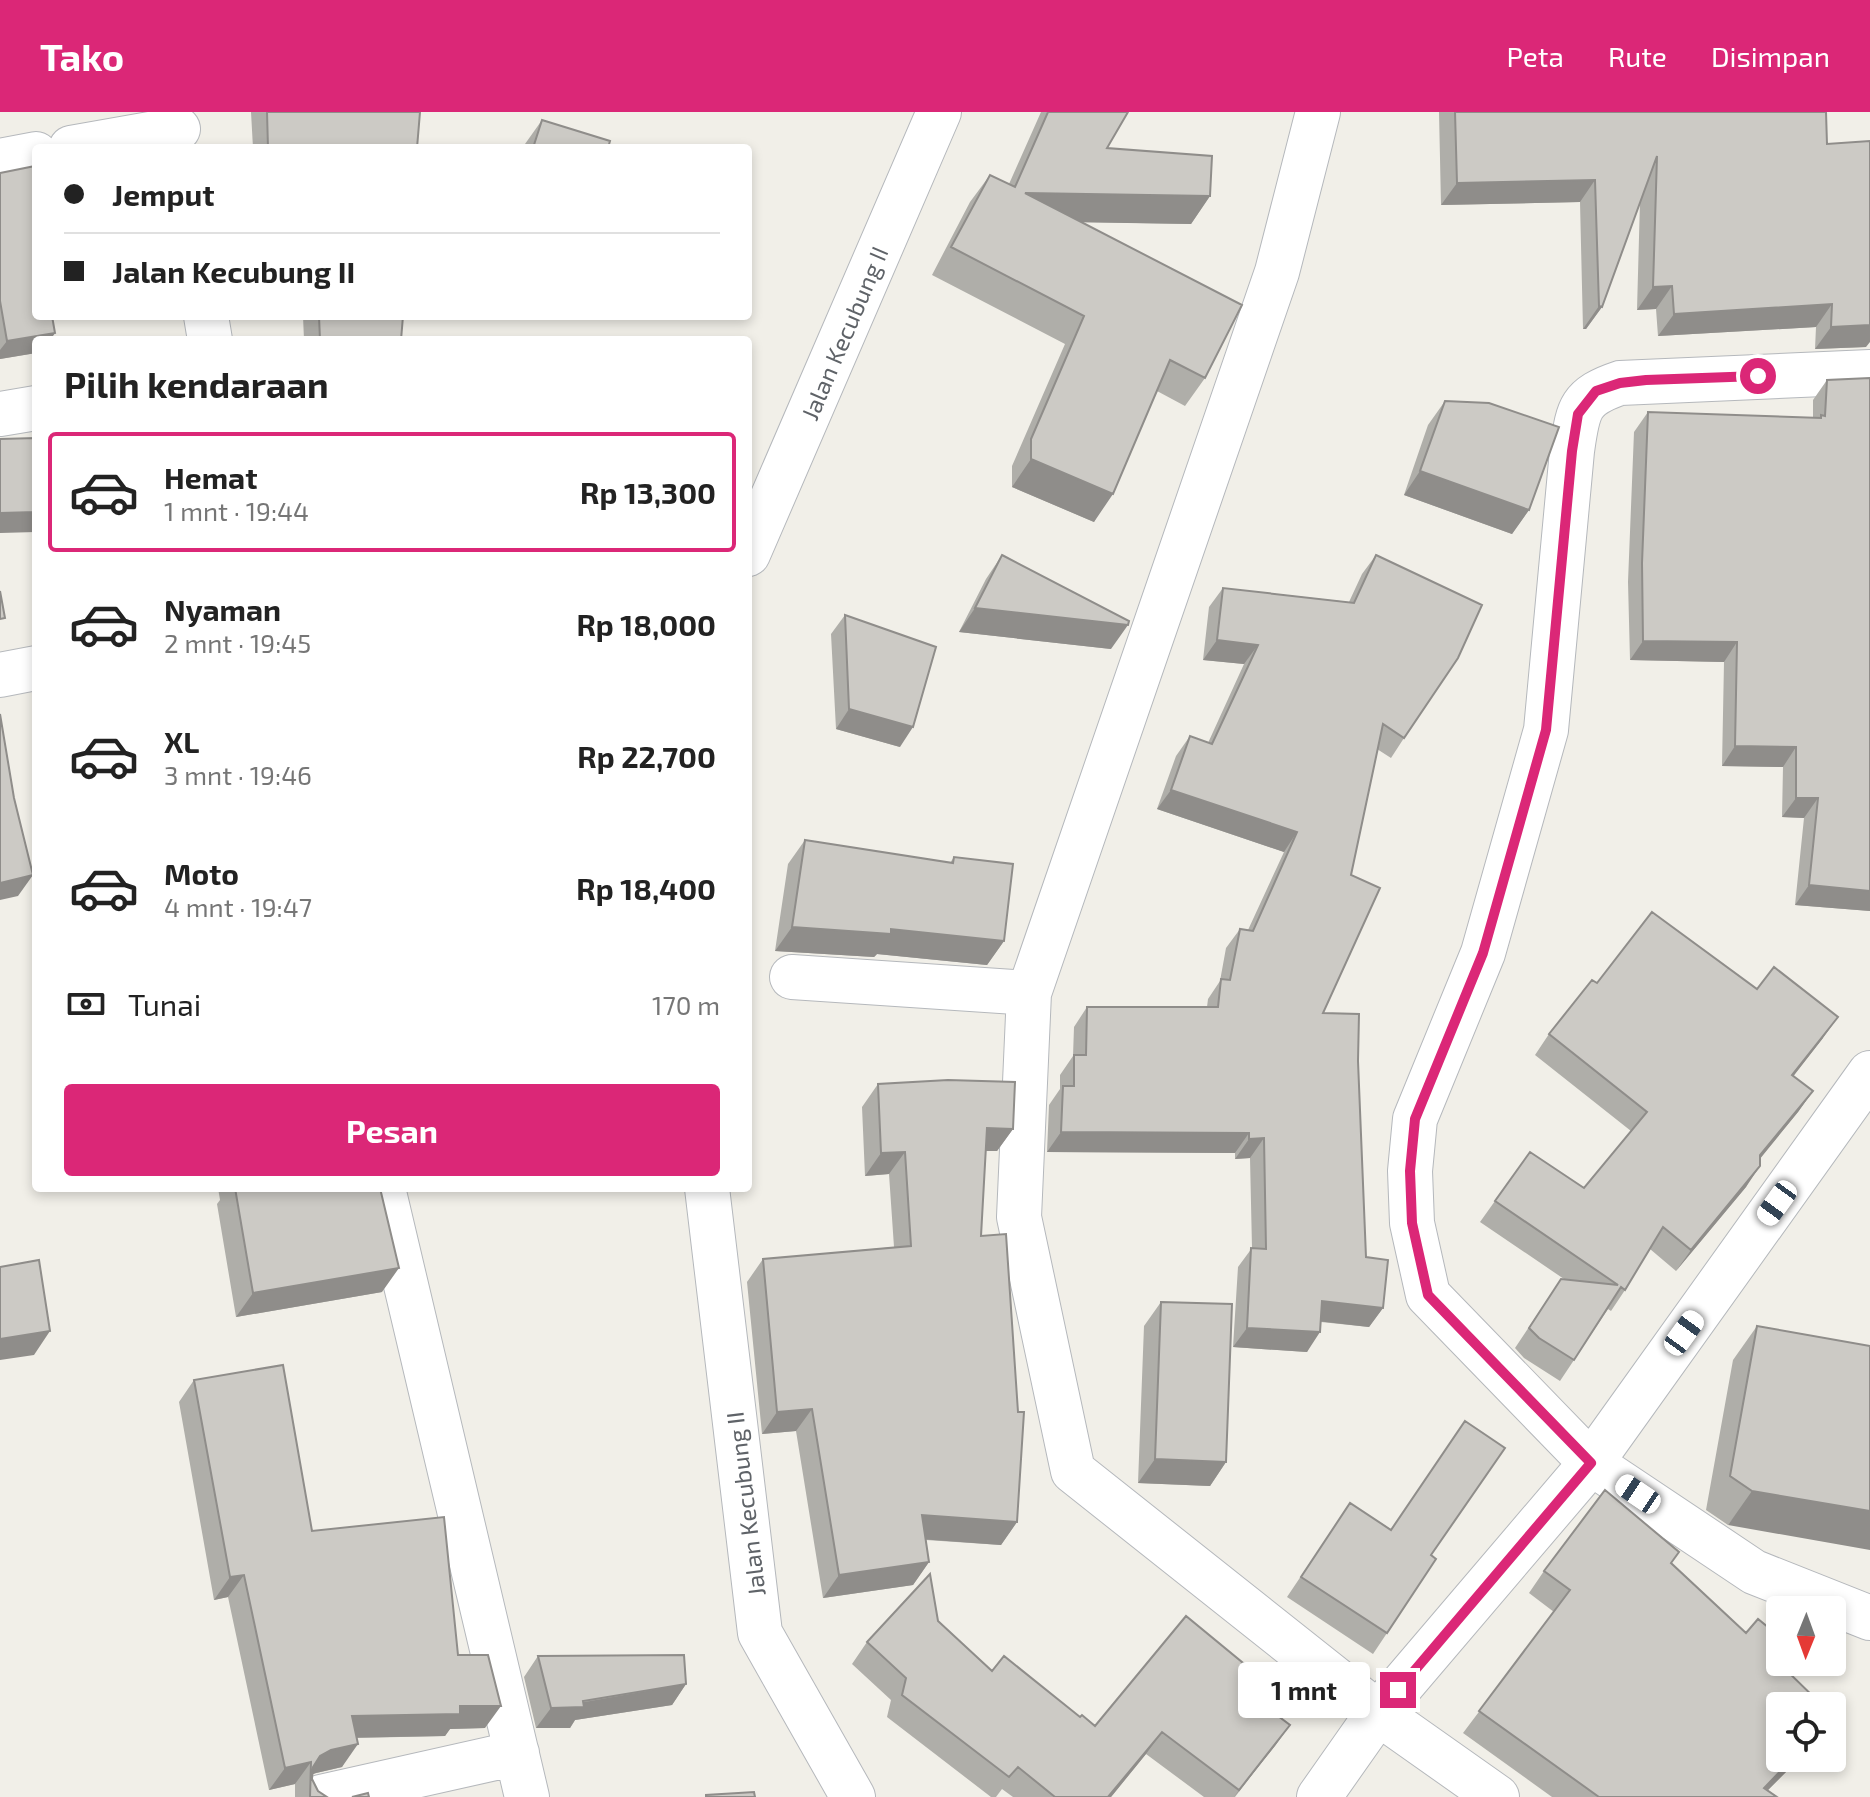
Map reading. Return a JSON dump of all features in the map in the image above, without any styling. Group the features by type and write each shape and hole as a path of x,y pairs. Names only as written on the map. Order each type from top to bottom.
{"street":[{"name":"Jalan Kecubung II","path":"752,545 939,112"},
{"path":"1318,112 1277,272 1029,993 1019,1217 1073,1471 1378,1713 1497,1797"},
{"path":"95,144 178,130"},
{"path":"0,161 32,155"},
{"path":"1870,372 1620,383 1596,391 1578,414 1570,466 1546,730 1483,953 1415,1119 1410,1171 1412,1223 1428,1295 1591,1463 1754,1572 1870,1618"},
{"path":"0,414 32,409"},
{"path":"0,675 32,669"},
{"path":"792,977 1029,993"},
{"path":"1319,1797 1378,1713 1591,1463 1870,1073"},
{"path":"384,1192 527,1797"},
{"name":"Jalan Kecubung II","path":"707,1192 760,1633 853,1797"},
{"path":"321,1797 517,1753"}],"building":[{"path":"267,112 420,112 417,144 268,144"},
{"path":"1048,112 1128,112 1107,148 1212,156 1210,196 1025,193 1242,305 1205,378 1170,360 1113,494 1031,459 1031,439 1084,316 951,247 990,175 1015,187"},
{"path":"1455,112 1826,112 1827,144 1870,141 1870,325 1831,327 1832,304 1674,314 1672,286 1653,287 1657,156 1602,307 1599,306 1595,180 1457,183"},
{"path":"542,120 610,141 609,144 534,144"},
{"path":"32,167 32,320 53,320 55,333 7,341 0,301 0,173"},
{"path":"319,320 403,320 401,336 320,336"},
{"path":"1870,378 1870,891 1809,885 1818,798 1796,798 1796,747 1735,746 1737,642 1643,641 1642,563 1648,412 1821,418 1821,415 1825,416 1827,380"},
{"path":"1445,401 1489,403 1559,427 1529,510 1420,471"},
{"path":"32,438 32,512 0,513 0,439"},
{"path":"1002,555 1129,621 1128,625 975,608"},
{"path":"1376,555 1482,605 1458,658 1404,738 1383,724 1351,875 1380,888 1323,1013 1359,1014 1366,1257 1388,1260 1383,1308 1322,1301 1320,1332 1247,1328 1251,1248 1266,1249 1264,1138 1249,1139 1249,1133 1061,1132 1063,1086 1074,1086 1074,1055 1086,1055 1087,1007 1218,1007 1221,979 1230,980 1240,929 1253,931 1297,832 1171,790 1190,736 1212,744 1258,645 1217,640 1223,588 1354,603"},
{"path":"0,591 5,618 0,619"},
{"path":"845,615 936,647 913,727 849,709"},
{"path":"0,714 14,798 32,875 0,883"},
{"path":"805,840 953,863 954,857 1013,864 1004,941 891,929 891,934 792,927"},
{"path":"1652,912 1757,989 1774,967 1838,1017 1792,1075 1813,1091 1760,1155 1760,1166 1691,1250 1663,1227 1625,1290 1621,1287 1574,1360 1529,1328 1561,1279 1618,1285 1495,1201 1530,1152 1584,1188 1647,1112 1549,1034 1592,980 1597,983"},
{"path":"948,1080 1015,1082 1013,1129 987,1128 981,1236 1006,1234 1018,1412 1024,1412 1017,1522 922,1515 929,1562 839,1575 812,1409 777,1412 763,1259 911,1246 905,1152 881,1153 878,1084"},
{"path":"236,1192 381,1192 399,1268 253,1293"},
{"path":"39,1260 50,1331 0,1339 0,1267"},
{"path":"1161,1302 1232,1304 1226,1462 1155,1459"},
{"path":"1757,1326 1870,1346 1870,1511 1752,1491 1730,1476"},
{"path":"283,1365 312,1531 444,1517 458,1655 488,1655 501,1706 460,1706 460,1714 352,1716 358,1744 331,1750 320,1756 313,1767 312,1779 318,1791 327,1797 310,1797 311,1762 285,1768 244,1575 230,1577 194,1380"},
{"path":"1465,1421 1505,1448 1431,1555 1436,1559 1387,1633 1301,1577 1350,1503 1391,1530"},
{"path":"1605,1490 1679,1552 1671,1563 1746,1633 1758,1619 1766,1626 1766,1676 1792,1676 1809,1692 1766,1692 1766,1772 1779,1772 1764,1788 1777,1797 1599,1797 1479,1711 1570,1590 1544,1571"},
{"path":"930,1574 938,1621 992,1671 1004,1656 1095,1726 1186,1616 1254,1672 1241,1688 1290,1725 1239,1790 1162,1732 1108,1797 1055,1797 1018,1767 1009,1777 902,1695 906,1678 867,1642"},
{"path":"684,1655 686,1684 583,1701 584,1707 551,1708 538,1656"},
{"path":"754,1792 755,1797 706,1797 706,1795"}],"route":[{"path":"1398,1690 1591,1463 1428,1295 1412,1223 1410,1171 1415,1119 1483,953 1546,730 1578,414 1596,391 1620,383 1758,376"}]}
